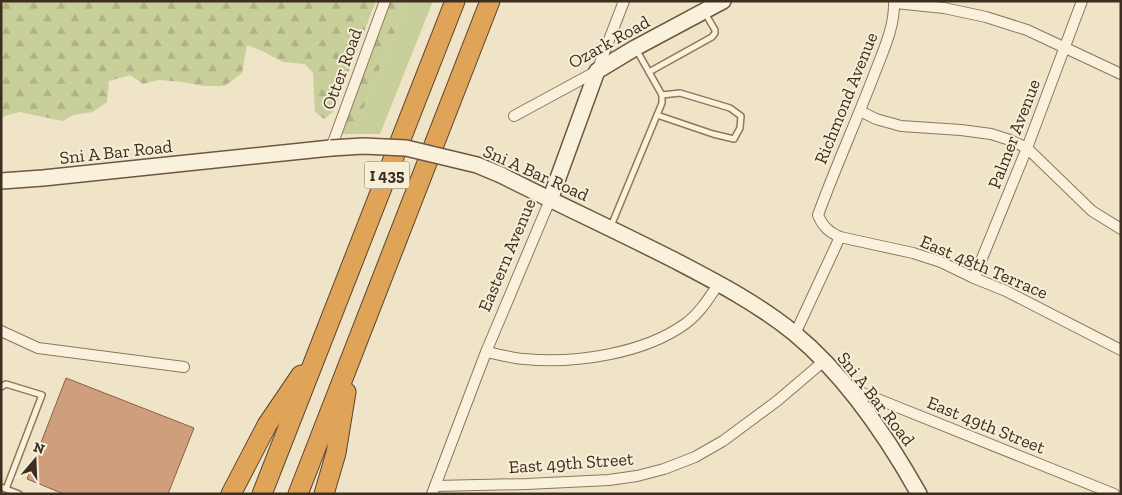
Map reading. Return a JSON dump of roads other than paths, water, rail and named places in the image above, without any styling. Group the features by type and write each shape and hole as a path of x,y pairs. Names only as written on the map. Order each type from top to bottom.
{"highway":[{"name":"I 435","path":"262,494 454,1"},
{"name":"I 435","path":"298,494 490,1"},
{"path":"231,494 267,425 319,349"},
{"path":"324,494 336,453 353,353"}],"street":[{"name":"Otter Road","path":"330,148 385,1"},
{"name":"Eastern Avenue","path":"433,490 486,352 550,200 624,1"},
{"name":"Ozark Road","path":"514,116 723,1"},
{"name":"Palmer Avenue","path":"974,278 1027,148 1082,1"},
{"path":"895,2 944,8 986,17 1027,30 1121,74"},
{"name":"Richmond Avenue","path":"822,204 891,29 895,2"},
{"path":"860,111 876,119 901,126 961,130 991,134 1010,140 1027,148 1092,211 1121,229"},
{"name":"Sni A Bar Road","path":"1,181 363,146 406,148 477,166 501,175 611,228 719,283 760,307 795,334 824,361 847,387 874,422 904,467 919,494"},
{"name":"East 48th Terrace","path":"822,204 818,215 830,233 840,237 914,253 941,262 1006,291 1121,350"},
{"path":"795,334 840,237"},
{"path":"486,352 523,359 558,360 593,357 632,348 665,336 686,323 704,306 719,283"},
{"path":"1,331 38,348 184,367"},
{"name":"East 49th Street","path":"433,490 609,480 637,476 664,469 694,457 723,441 777,401 824,361"},
{"name":"East 49th Street","path":"847,387 1093,489 1114,494"}],"lane":[{"path":"649,72 715,34 715,30 704,11"},
{"path":"611,228 662,103 662,94 635,48"},
{"path":"657,115 734,139 740,128 741,116 730,108 680,93 662,94"},
{"path":"1,387 6,384 42,395 4,488 19,494"}]}
